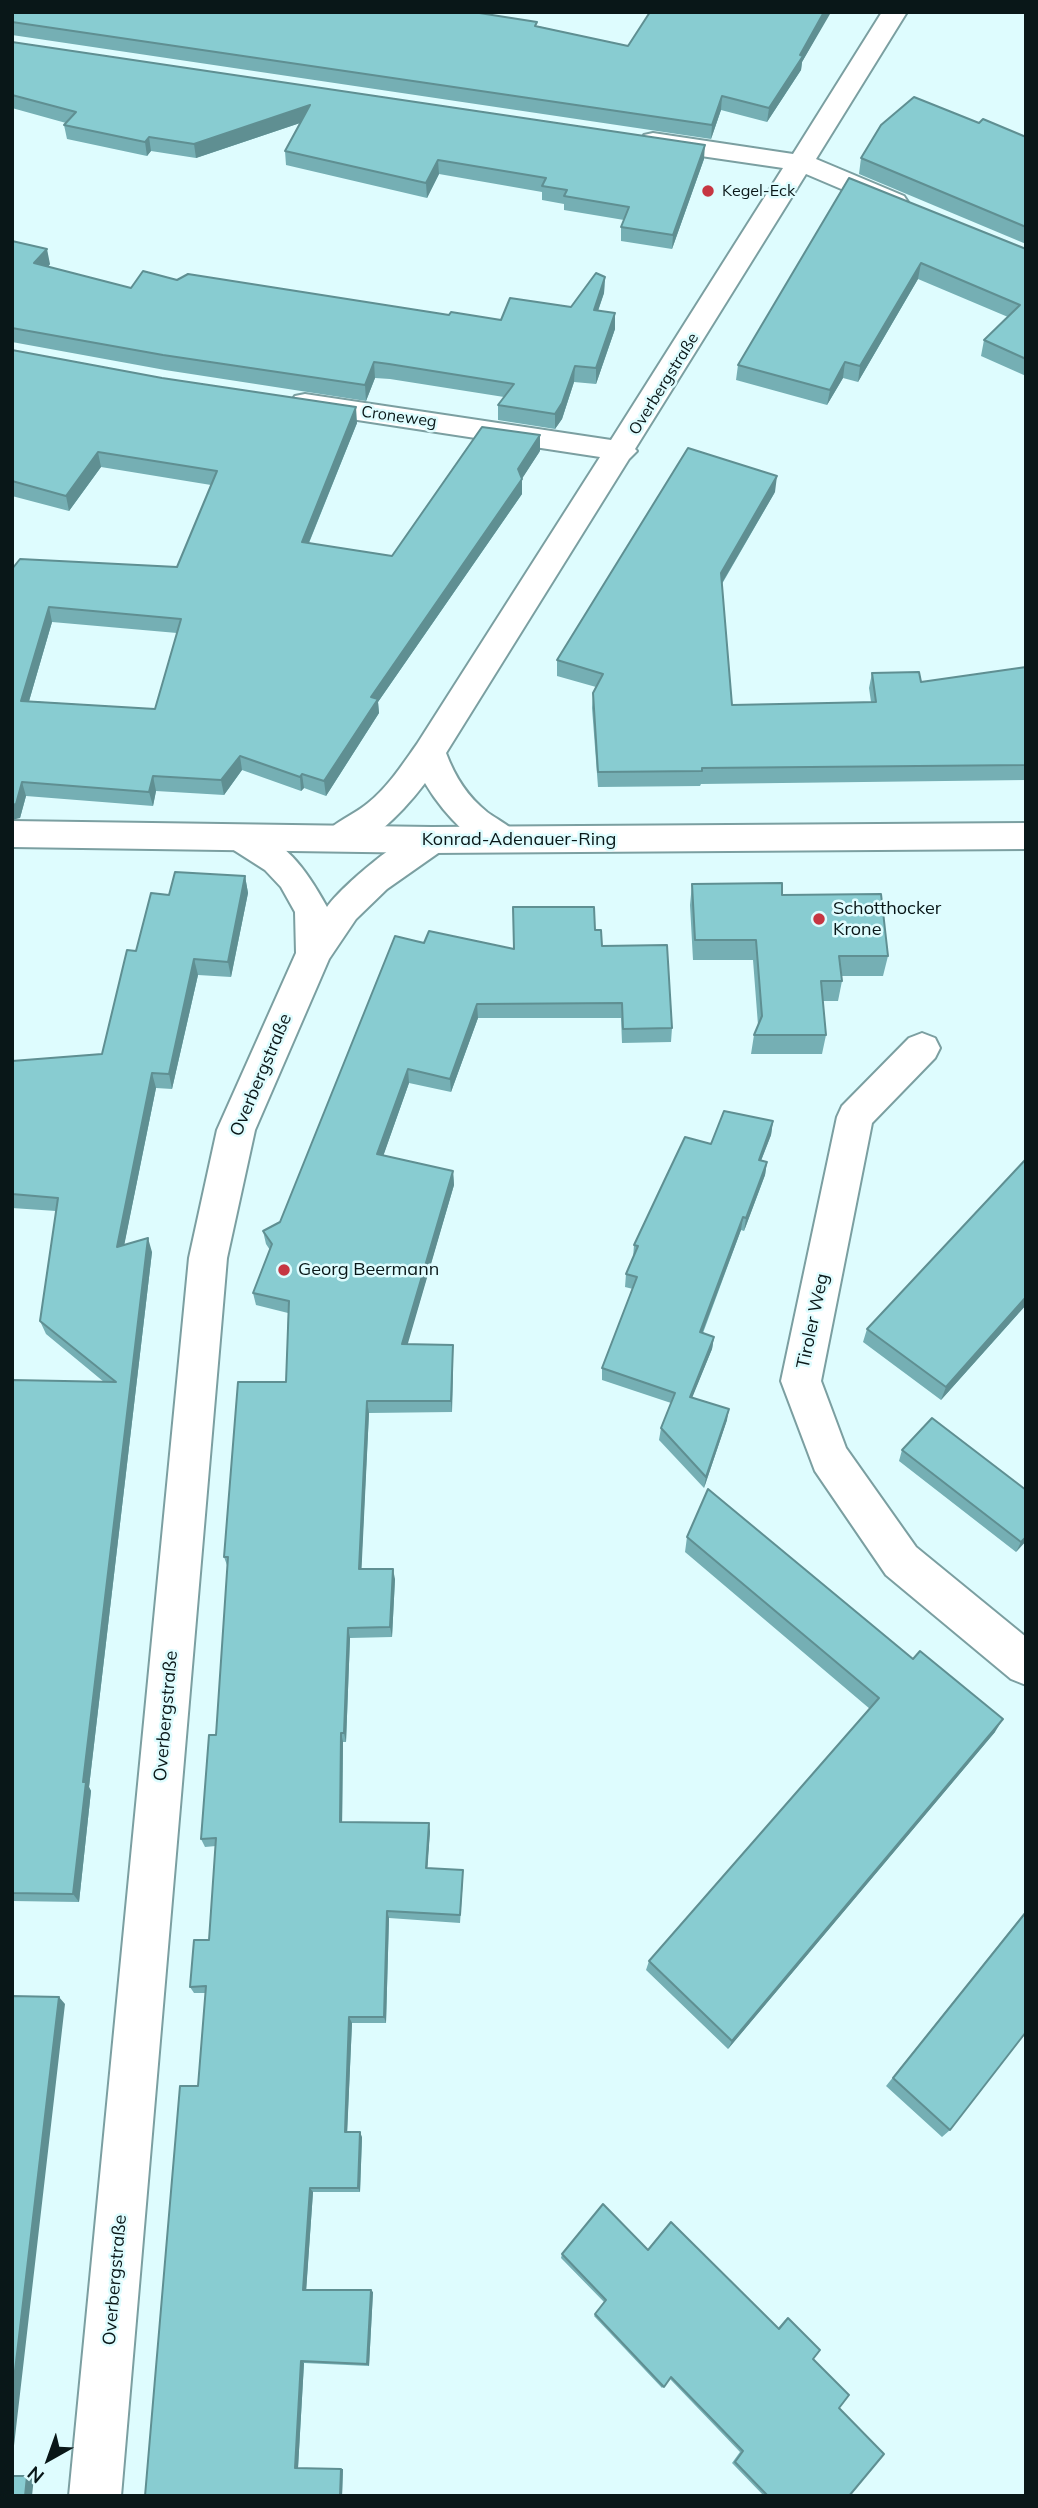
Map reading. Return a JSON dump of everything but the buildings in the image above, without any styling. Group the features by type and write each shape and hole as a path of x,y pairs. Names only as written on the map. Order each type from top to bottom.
{"street":[{"name":"Overbergstraße","path":"338,840 378,814 397,796 429,753 895,12"},
{"path":"625,137 802,163 914,210"},
{"name":"Croneweg","path":"272,398 622,450"},
{"path":"429,753 437,778 453,801 474,822 504,840"},
{"name":"Konrad-Adenauer-Ring","path":"12,834 338,840 1026,836"},
{"name":"Overbergstraße","path":"241,838 277,861 293,878 312,912 314,954"},
{"name":"Overbergstraße","path":"95,2496 208,1258 236,1130 314,954 344,910 375,880 432,840"},
{"name":"Tiroler Weg","path":"922,1048 855,1117 801,1381 829,1458 901,1561 1026,1664"}],"place":[{"name":"Kegel-Eck","path":"708,191"},
{"name":"Schotthocker Krone","path":"819,919"},
{"name":"Georg Beermann","path":"284,1270"}]}
